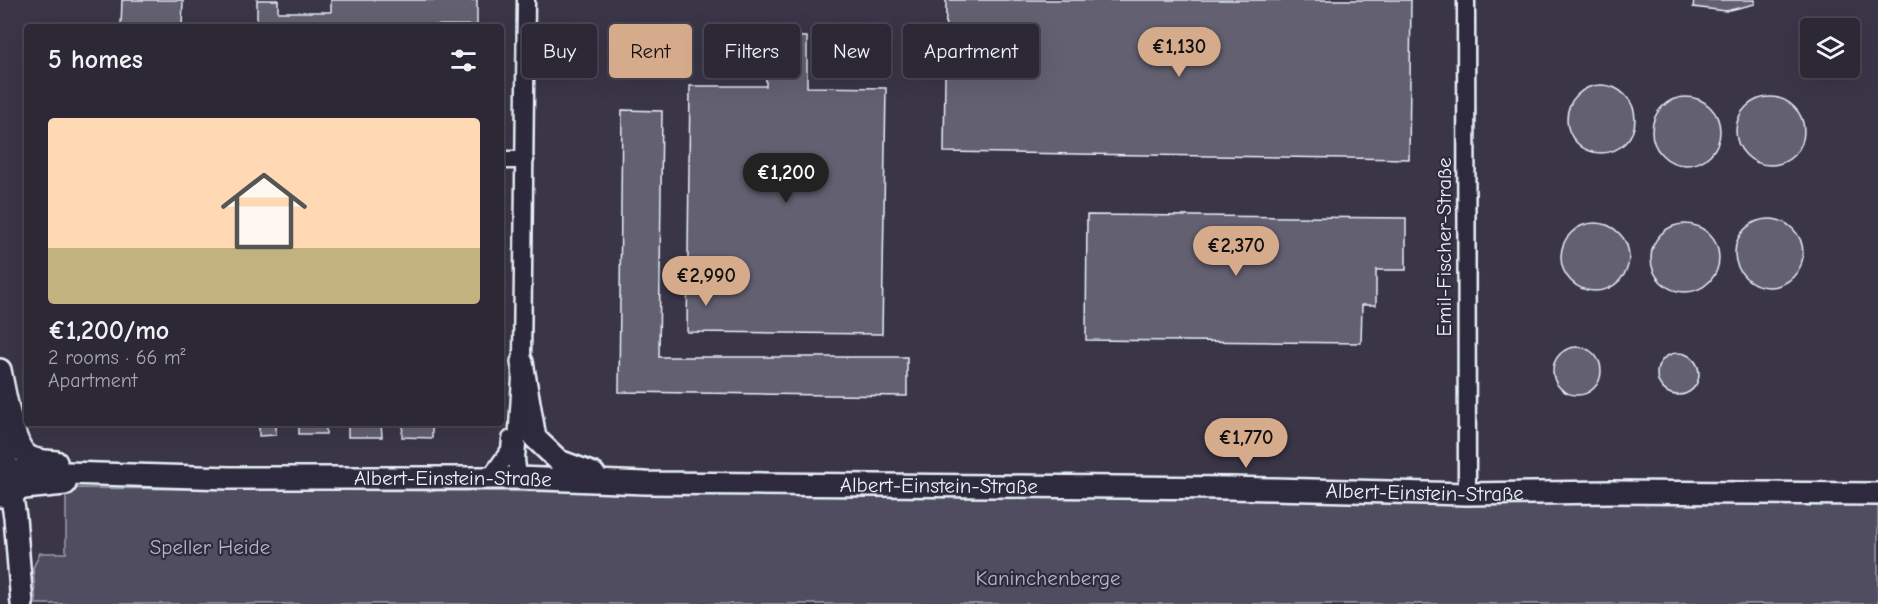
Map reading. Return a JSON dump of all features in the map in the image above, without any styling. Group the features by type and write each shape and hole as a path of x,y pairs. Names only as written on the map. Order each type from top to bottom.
{"main road":[{"path":"522,353 535,438 559,461 614,481"},
{"path":"0,370 15,435 25,455 32,458 63,464 225,471 290,477"},
{"path":"0,423 8,523 21,577"},
{"name":"Albert-Einstein-Straße","path":"4,471 164,477 518,478 1229,488 1467,494 1609,492 1878,494"},
{"path":"6,495 24,488 53,484 164,477"},
{"path":"22,604 24,523 31,502 53,484"}],"street":[{"path":"518,478 516,459 522,353 526,0"},
{"name":"Emil-Fischer-Straße","path":"1466,0 1467,494"},
{"path":"504,160 525,160"},
{"path":"490,478 510,450 513,364 522,353"}],"green space":[{"name":"Speller Heide","path":"66,488 1878,502 1878,604 36,604 33,568 40,553 66,553"}],"building":[{"path":"122,0 183,0 182,24 121,24"},
{"path":"257,0 278,0 278,12 331,12 331,0 477,0 477,24 257,24"},
{"path":"946,0 1411,0 1409,159 944,152 945,78 1039,78 1039,24 946,24"},
{"path":"1694,0 1755,0 1755,4 1726,11 1693,7"},
{"path":"800,37 807,37 807,87 886,88 882,334 687,332 690,86 766,86 766,78 800,78"},
{"path":"1601,85 1614,88 1625,95 1632,106 1635,119 1632,132 1625,143 1614,150 1601,153 1588,150 1577,143 1570,132 1567,119 1570,106 1577,95 1588,88"},
{"path":"1686,97 1699,100 1710,107 1717,118 1720,131 1717,144 1710,155 1699,162 1686,165 1673,162 1662,155 1655,144 1652,131 1655,118 1662,107 1673,100"},
{"path":"1770,97 1783,100 1794,107 1801,118 1804,131 1801,144 1794,155 1783,162 1770,165 1757,162 1746,155 1739,144 1736,131 1739,118 1746,107 1757,100"},
{"path":"622,110 662,111 659,357 907,357 907,396 619,392"},
{"path":"1087,215 1406,218 1406,270 1376,270 1376,305 1362,305 1361,343 1086,340"},
{"path":"1769,219 1782,222 1793,229 1800,240 1803,253 1800,266 1793,277 1782,284 1769,287 1756,284 1745,277 1738,266 1735,253 1738,240 1745,229 1756,222"},
{"path":"1595,223 1608,226 1619,233 1626,244 1629,257 1626,270 1619,281 1608,288 1595,291 1582,288 1571,281 1564,270 1561,257 1564,244 1571,233 1582,226"},
{"path":"1685,224 1698,227 1709,234 1716,245 1719,258 1716,271 1709,282 1698,289 1685,292 1672,289 1661,282 1654,271 1651,258 1654,245 1661,234 1672,227"},
{"path":"1577,347 1594,354 1601,371 1594,388 1577,395 1560,388 1553,371 1560,354"},
{"path":"1678,353 1686,354 1693,359 1698,366 1698,382 1693,389 1686,394 1678,395 1670,394 1663,389 1658,382 1657,374 1658,366 1663,359 1670,354"},
{"path":"259,426 276,426 276,435 259,436"},
{"path":"299,426 326,426 326,434 299,434"},
{"path":"348,426 381,426 382,437 348,437"},
{"path":"403,426 432,426 432,438 402,437"}],"park label":[{"name":"Kaninchenberge","path":"1048,578"}]}
